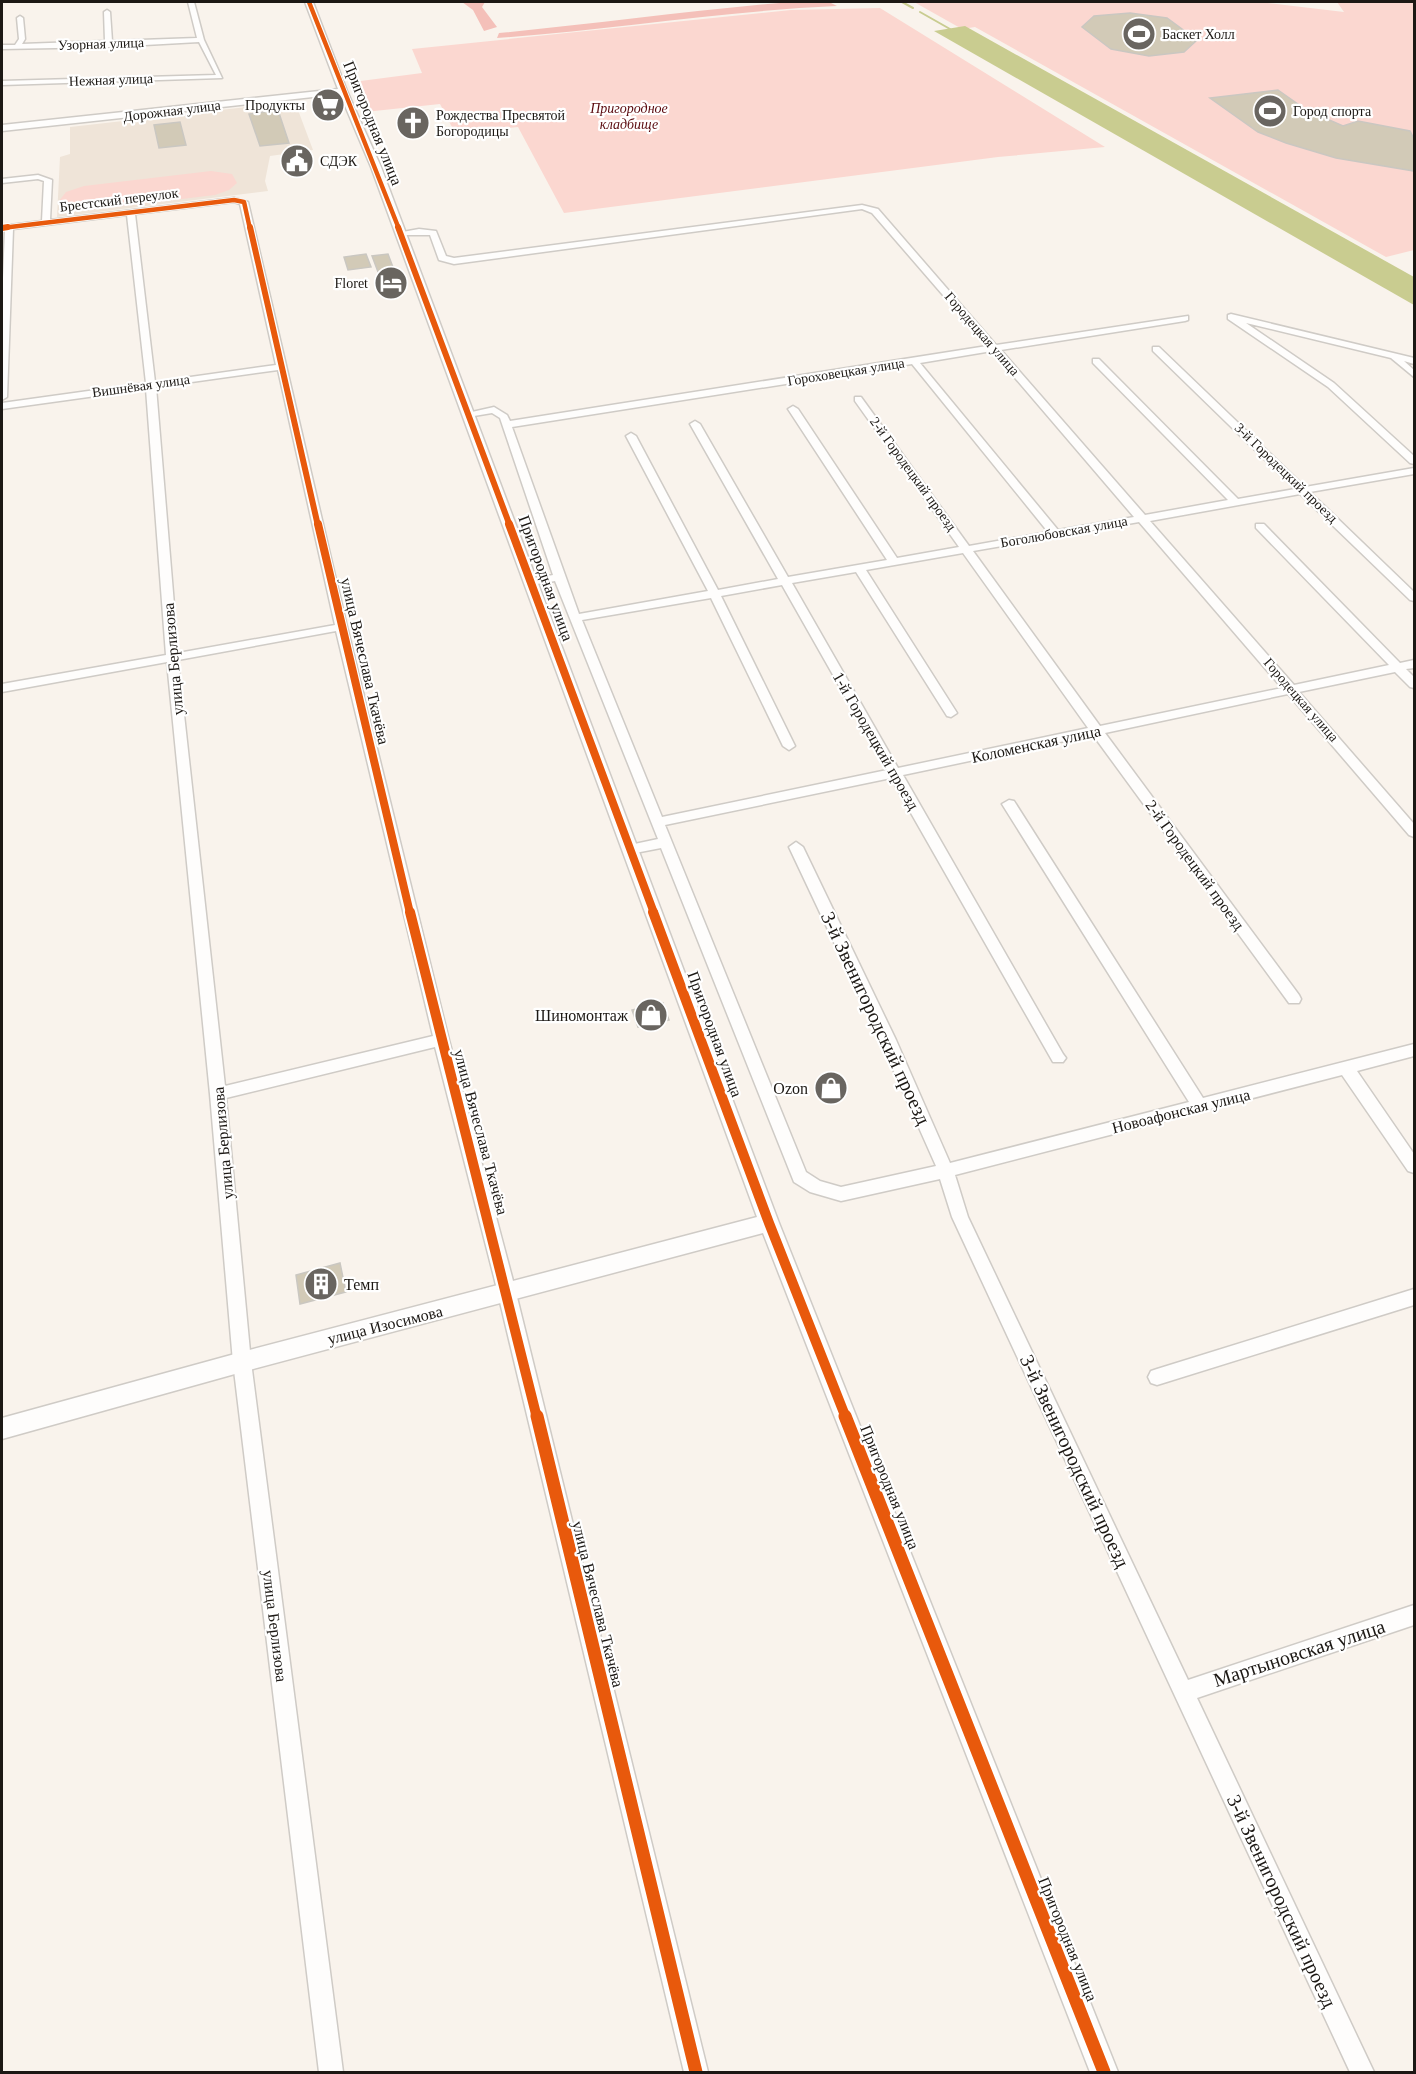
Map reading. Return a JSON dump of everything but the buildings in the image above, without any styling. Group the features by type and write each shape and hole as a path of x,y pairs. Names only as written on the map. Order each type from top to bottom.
{"street":[{"path":"191,2 201,40"},
{"name":"Пригородная улица","path":"309,2 401,233 769,1223 1104,2073"},
{"path":"107,12 109,45"},
{"path":"17,46 22,39 21,18"},
{"name":"Узорная улица","path":"2,47 201,40"},
{"name":"Нежная улица","path":"2,83 220,77 201,40"},
{"name":"Дорожная улица","path":"2,128 343,91"},
{"path":"2,181 38,177 48,180 46,222"},
{"name":"Брестский переулок","path":"5,228 131,211 240,200"},
{"name":"улица Вячеслава Ткачёва","path":"240,200 244,202 341,627 441,1040 507,1293 696,2073"},
{"name":"Городецкая улица","path":"401,233 419,231 433,233 442,258 454,261 862,207 875,211 1144,518 1414,832"},
{"name":"улица Берлизова","path":"131,211 151,385 172,657 218,1094 242,1362 331,2073"},
{"path":"2,398 5,228"},
{"path":"1414,361 1231,316 1331,385 1414,461"},
{"name":"Гороховецкая улица","path":"507,425 1185,318"},
{"name":"3-й Городецкий проезд","path":"1156,349 1414,598"},
{"path":"1391,355 1414,374"},
{"path":"1096,361 1235,502"},
{"path":"915,362 1054,534"},
{"name":"Вишнёвая улица","path":"2,406 281,367"},
{"name":"2-й Городецкий проезд","path":"858,399 1097,731 1294,999"},
{"path":"793,409 894,562"},
{"path":"468,414 494,410 504,417 507,425"},
{"name":"1-й Городецкий проезд","path":"695,424 1058,1058"},
{"name":"Новоафонская улица","path":"507,425 559,577 800,1177 816,1187 841,1194 946,1171 1414,1050"},
{"path":"631,436 714,594 789,746"},
{"name":"Боголюбовская улица","path":"575,618 1414,471"},
{"path":"1260,526 1414,684"},
{"path":"859,568 951,713"},
{"path":"531,582 559,577"},
{"path":"2,688 341,627"},
{"name":"Коломенская улица","path":"658,822 1414,664"},
{"path":"1009,804 1200,1106"},
{"path":"630,849 666,842"},
{"name":"3-й Звенигородский проезд","path":"796,847 888,1040 946,1171 960,1217 1362,2073"},
{"path":"218,1094 441,1040"},
{"path":"1346,1068 1414,1166"},
{"name":"улица Изосимова","path":"2,1428 769,1223"},
{"path":"1157,1377 1414,1298"},
{"name":"Мартыновская улица","path":"1184,1692 1414,1615"}],"shaded area":[{"path":"462,2 485,2 482,7 497,27 484,31 473,10"},
{"path":"791,2 829,2 837,6 794,8 497,38 499,33"},
{"path":"965,26 1414,277 1414,305 934,31"},
{"path":"292,102 294,110 298,110 313,150 270,156 265,181 268,191 57,217 60,157 70,154 70,127"}],"green space":[{"name":"Город спорта","path":"914,2 1259,2 1344,12 1337,2 1414,2 1414,250 1386,257 975,27 962,29"},
{"name":"Пригородное кладбище","path":"880,8 1105,147 998,157 564,213 518,127 455,133 440,104 365,112 353,82 422,73 412,49 791,10"},
{"path":"211,171 232,174 237,183 229,190 215,195 90,210 69,209 59,201 66,192 84,186"}],"waterway":[{"path":"902,2 913,8"},
{"path":"920,12 950,29"}],"cycle path":[{"path":"309,2 343,91 376,167 769,1223 1104,2072"},
{"path":"2,228 234,200 244,202 341,627 441,1040 503,1277 696,2072"}],"place":[{"name":"Баскет Холл","path":"1139,34"},
{"name":"Продукты","path":"328,105"},
{"name":"Город спорта","path":"1270,111"},
{"name":"Рождества Пресвятой Богородицы","path":"413,123"},
{"name":"СДЭК","path":"297,161"},
{"name":"Floret","path":"391,283"},
{"name":"Шиномонтаж","path":"651,1015"},
{"name":"Ozon","path":"831,1088"},
{"name":"Темп","path":"321,1284"}]}
